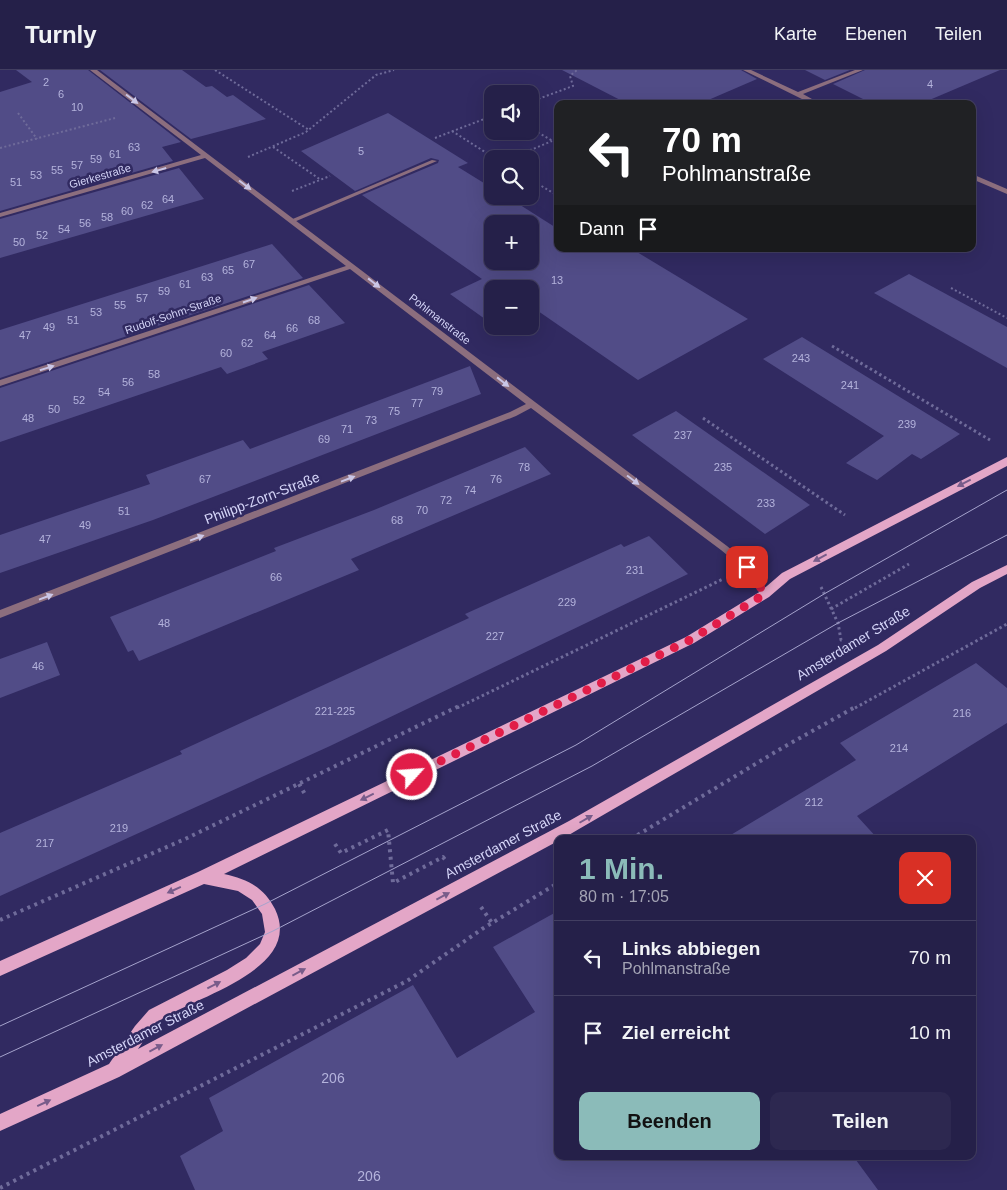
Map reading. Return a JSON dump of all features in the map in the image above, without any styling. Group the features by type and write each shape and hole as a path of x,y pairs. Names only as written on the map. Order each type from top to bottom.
{"main road":[{"path":"0,969 203,877 690,640 765,594 786,576 1007,461"},
{"name":"Amsterdamer Straße","path":"556,835 882,648 976,585 1007,569"},
{"name":"Amsterdamer Straße","path":"0,1123 113,1071 554,836"},
{"path":"113,1071 155,1016 258,959 269,944 273,931 272,918 265,904 252,889 236,882 203,877"}],"street":[{"name":"Pohlmanstraße","path":"93,70 724,548 747,567 765,594"},
{"path":"746,70 810,100"},
{"path":"798,94 860,70"},
{"name":"Gierkestraße","path":"0,215 206,156"},
{"path":"292,221 434,161"},
{"path":"976,178 1007,192"},
{"name":"Rudolf-Sohm-Straße","path":"0,383 352,266"},
{"name":"Philipp-Zorn-Straße","path":"0,614 503,418 532,404"}],"path":[{"path":"215,70 309,130"},
{"path":"222,168 309,130 376,75 394,70"},
{"path":"539,99 573,86 570,76 577,70"},
{"path":"0,148 146,110"},
{"path":"18,114 37,139"},
{"path":"452,131 484,151"},
{"path":"539,133 552,141"},
{"path":"530,150 552,141"},
{"path":"273,146 321,180"},
{"path":"539,185 554,194"},
{"path":"951,288 1007,318"},
{"path":"832,346 993,442 984,446"},
{"path":"704,418 845,516"},
{"path":"837,520 853,511"},
{"path":"831,609 909,564"},
{"path":"0,920 186,838 747,567"},
{"path":"818,582 838,623 841,640 848,636"},
{"path":"638,835 774,753 1007,624"},
{"path":"299,784 340,853 388,830 393,883 443,857 465,884 492,923"},
{"path":"0,1188 407,981 492,923 554,885"}],"building":[{"path":"16,70 88,70 181,142 162,147 173,161 0,211 0,92 32,82"},
{"path":"100,70 182,70 206,87 212,86 227,97 233,95 266,119 191,139"},
{"path":"562,70 741,70 757,79 708,100 620,100"},
{"path":"805,70 850,70 825,80"},
{"path":"865,70 1000,70 929,100 865,100 833,84"},
{"path":"388,113 468,163 458,167 484,183 484,205 520,205 536,215 484,215 484,270 539,270 539,217 554,226 554,252 637,252 748,319 638,380 539,312 539,280 484,280 484,318 450,294 482,279 362,195 438,163 439,160 431,158 355,191 301,151"},
{"path":"179,168 204,199 0,258 0,219"},
{"path":"272,244 303,278 0,378 0,330"},
{"path":"909,274 1007,327 1007,368 874,293"},
{"path":"309,285 345,323 262,352 268,359 227,374 221,367 0,442 0,388"},
{"path":"802,337 960,434 921,459 912,454 877,480 846,463 884,436 763,359"},
{"path":"470,366 481,394 153,520 0,573 0,535 150,484 146,475 243,440 250,449"},
{"path":"676,411 810,505 765,534 632,435"},
{"path":"525,447 551,474 351,559 359,570 139,661 133,650 128,652 110,617 276,551 274,548 374,510"},
{"path":"649,536 688,574 330,746 0,896 0,833 182,754 180,751 469,618 465,614 621,544 624,547"},
{"path":"47,642 60,675 0,698 0,659"},
{"path":"976,663 1007,688 1007,723 857,816 874,835 731,835 856,760 840,743"},
{"path":"554,913 554,1160 856,1160 878,1190 195,1190 180,1156 223,1131 209,1098 413,985 457,1058 535,1012 493,947"}],"tram line":[{"path":"0,1026 265,904 576,745 824,594 1007,490"},
{"path":"0,1057 273,931 592,766 838,623 1007,535"}],"route":[{"path":"412,775 690,640 720,622 765,594 747,567"}]}
